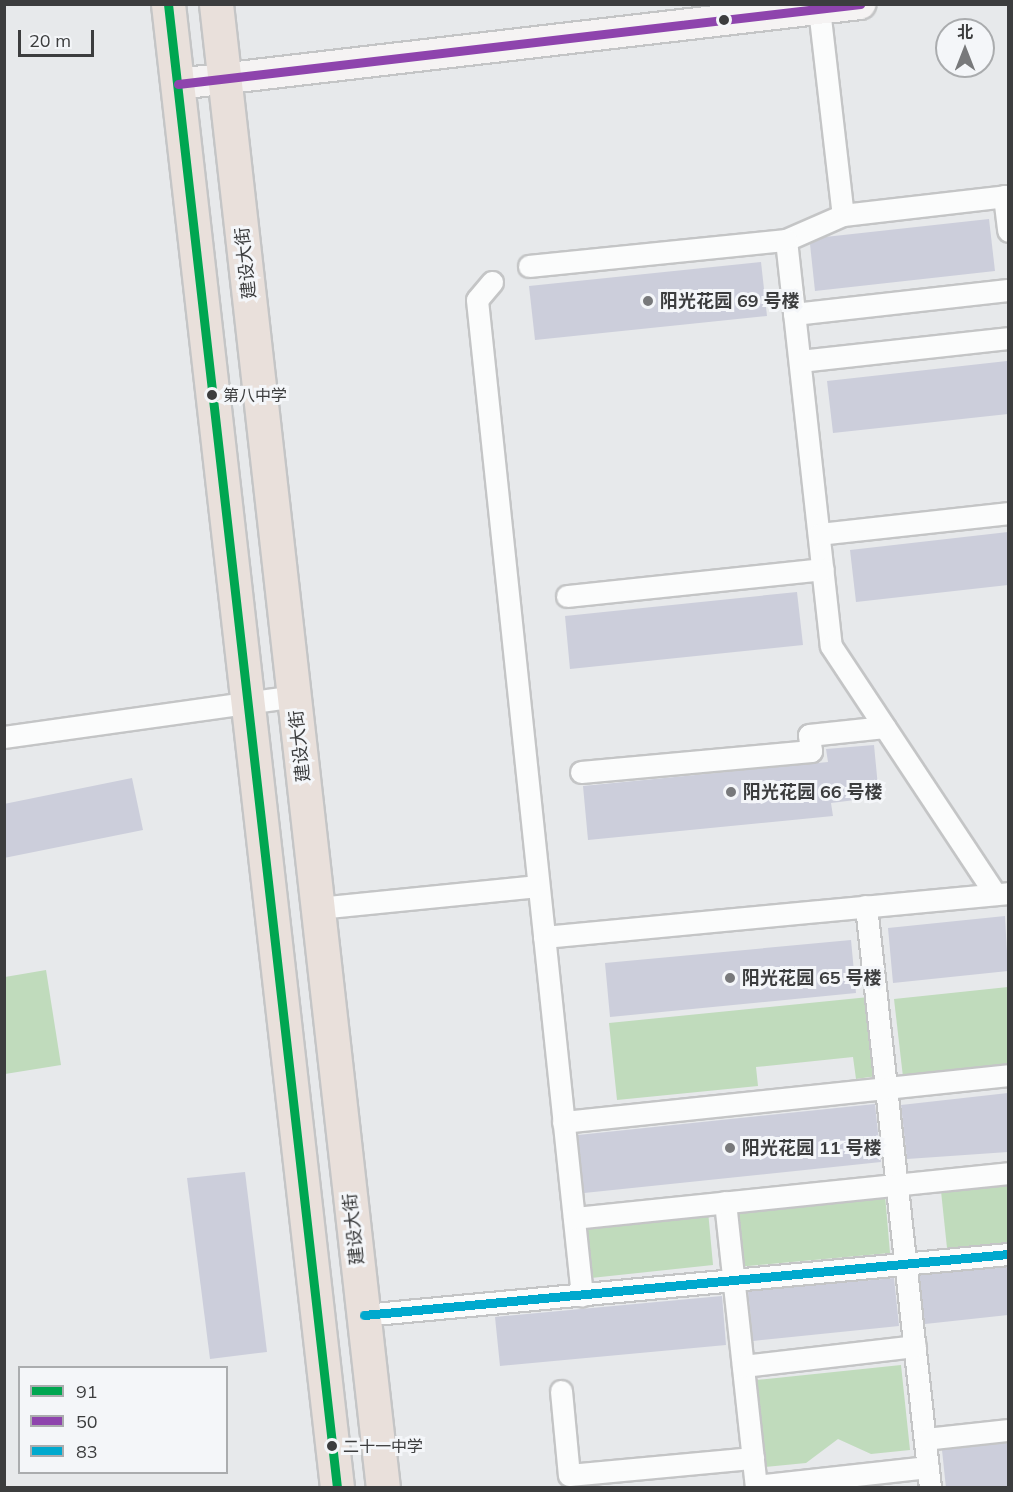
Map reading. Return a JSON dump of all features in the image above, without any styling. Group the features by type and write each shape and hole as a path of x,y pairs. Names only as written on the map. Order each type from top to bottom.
{"highway":[{"path":"168,4 250,703 337,1488"},
{"name":"建设大街","path":"216,4 383,1488"}],"street":[{"path":"178,84 860,4"},
{"path":"819,9 843,215"},
{"path":"529,266 786,240 843,215 1006,196 1008,231"},
{"path":"544,938 1002,893 831,646 786,240"},
{"path":"492,282 477,300 582,1295"},
{"path":"794,314 1008,290"},
{"path":"800,361 1008,338"},
{"path":"819,534 1008,513"},
{"path":"567,596 823,569"},
{"path":"4,737 294,696"},
{"path":"581,772 811,750 809,735 885,727"},
{"path":"318,908 538,886"},
{"path":"725,1202 756,1487 929,1477 866,906"},
{"path":"563,1122 1008,1075"},
{"path":"574,1218 1008,1173"},
{"path":"364,1315 1008,1254"},
{"path":"743,1366 915,1346"},
{"path":"561,1391 569,1475 753,1458"},
{"path":"925,1439 1008,1430"}],"green space":[{"path":"46,970 61,1065 5,1074 5,977"},
{"path":"1008,987 1008,1066 903,1077 894,999"},
{"path":"869,997 877,1076 856,1079 853,1057 756,1067 758,1086 617,1100 609,1023"},
{"path":"1008,1185 1008,1243 947,1248 941,1191"},
{"path":"885,1195 890,1253 737,1267 732,1210"},
{"path":"708,1211 713,1265 591,1278 586,1223"},
{"path":"901,1365 910,1450 871,1454 838,1439 806,1463 765,1467 756,1380"}],"building":[{"path":"989,219 995,271 815,291 810,244 825,237"},
{"name":"阳光花园 69 号楼","path":"761,262 767,316 535,340 529,286"},
{"path":"1007,361 1008,414 833,433 827,381"},
{"path":"1008,532 1008,585 856,602 850,550"},
{"path":"797,592 803,645 570,669 565,616"},
{"name":"阳光花园 66 号楼","path":"874,745 879,797 831,803 833,816 588,840 583,786 828,762 826,749"},
{"path":"132,778 143,830 4,858 4,804"},
{"path":"1005,916 1008,971 893,983 888,928"},
{"name":"阳光花园 65 号楼","path":"851,940 856,993 610,1017 605,963"},
{"path":"1008,1093 1008,1152 907,1159 901,1105"},
{"name":"阳光花园 11 号楼","path":"875,1104 881,1162 584,1193 578,1135"},
{"path":"245,1172 267,1352 210,1359 187,1178"},
{"path":"1008,1267 1008,1315 925,1324 919,1275"},
{"path":"894,1278 899,1326 753,1341 748,1291"},
{"path":"722,1296 726,1345 500,1366 495,1317"},
{"path":"1008,1443 1008,1488 946,1488 942,1450"}],"transit line":[{"name":"91","path":"168,4 337,1488"},
{"name":"50","path":"178,84 860,4"},
{"name":"83","path":"364,1315 1008,1254"}],"place":[{"name":"阳光花园 69 号楼","path":"648,301"},
{"name":"第八中学","path":"212,395"},
{"name":"阳光花园 66 号楼","path":"731,792"},
{"name":"阳光花园 65 号楼","path":"730,978"},
{"name":"阳光花园 11 号楼","path":"730,1148"},
{"name":"二十一中学","path":"332,1446"}]}
